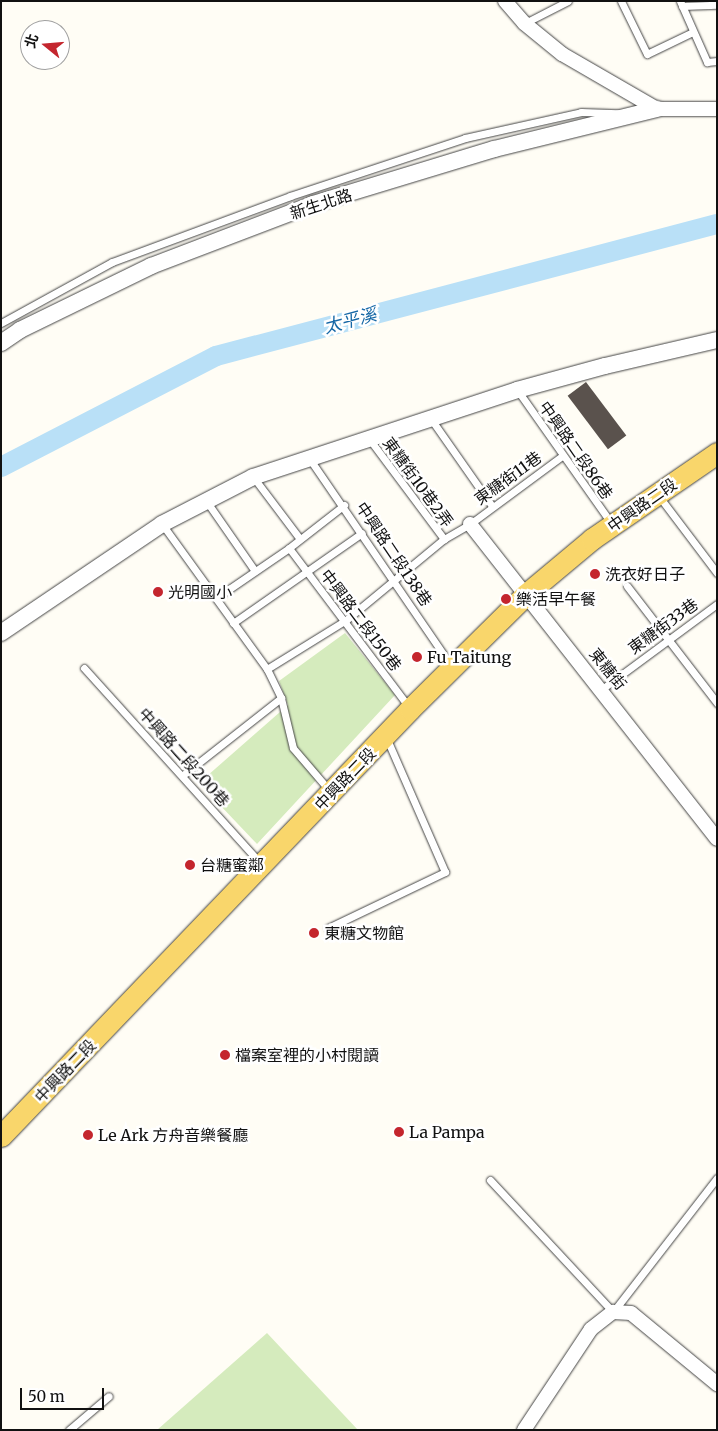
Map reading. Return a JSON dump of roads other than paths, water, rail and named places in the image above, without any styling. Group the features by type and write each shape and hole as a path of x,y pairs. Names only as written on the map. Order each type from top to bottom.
{"main road":[{"name":"中興路二段","path":"1,1136 263,866 330,792 386,737 410,709 525,595 592,539 717,452"}],"street":[{"path":"505,1 524,23 562,54 657,109 717,109"},
{"name":"新生北路","path":"1,343 20,330 151,266 313,204 494,148 657,109"},
{"path":"1,633 162,524 253,477 517,390 604,366 717,340"},
{"name":"東糖街","path":"470,524 602,689 717,839"},
{"path":"524,1430 591,1329 613,1312 631,1313 717,1384"}],"lane":[{"path":"524,23 568,1"},
{"path":"621,1 647,54 694,32"},
{"path":"717,6 681,4 707,62 717,62"},
{"path":"1,323 112,262 290,196 465,138 582,112 636,113"},
{"name":"中興路二段86巷","path":"517,390 562,456 613,525"},
{"path":"431,419 492,506"},
{"name":"東糖街10巷2弄","path":"370,440 444,540"},
{"name":"東糖街11巷","path":"267,670 346,620 444,540 470,524 562,456"},
{"name":"中興路二段138巷","path":"309,458 344,505 453,668"},
{"path":"253,477 300,539"},
{"path":"657,494 717,572"},
{"path":"206,501 254,572"},
{"path":"216,598 289,548 344,505"},
{"path":"162,524 267,670 280,698 293,748 330,792"},
{"path":"233,623 362,533"},
{"name":"中興路二段150巷","path":"289,548 346,620 410,709"},
{"path":"627,586 717,703"},
{"name":"東糖街33巷","path":"602,689 717,604"},
{"name":"中興路二段200巷","path":"84,668 183,775 263,866"},
{"path":"183,775 280,698"},
{"path":"328,928 445,872 386,737"},
{"path":"490,1180 613,1312 717,1178"},
{"path":"69,1430 108,1396"}],"waterway":[{"name":"太平溪","path":"1,467 216,356 717,224"}],"place":[{"name":"洗衣好日子","path":"595,574"},
{"name":"光明國小","path":"158,592"},
{"name":"樂活早午餐","path":"506,599"},
{"name":"Fu Taitung","path":"417,657"},
{"name":"台糖蜜鄰","path":"190,865"},
{"name":"東糖文物館","path":"314,933"},
{"name":"檔案室裡的小村閱讀","path":"225,1055"},
{"name":"La Pampa","path":"399,1132"},
{"name":"Le Ark 方舟音樂餐廳","path":"88,1135"}]}
